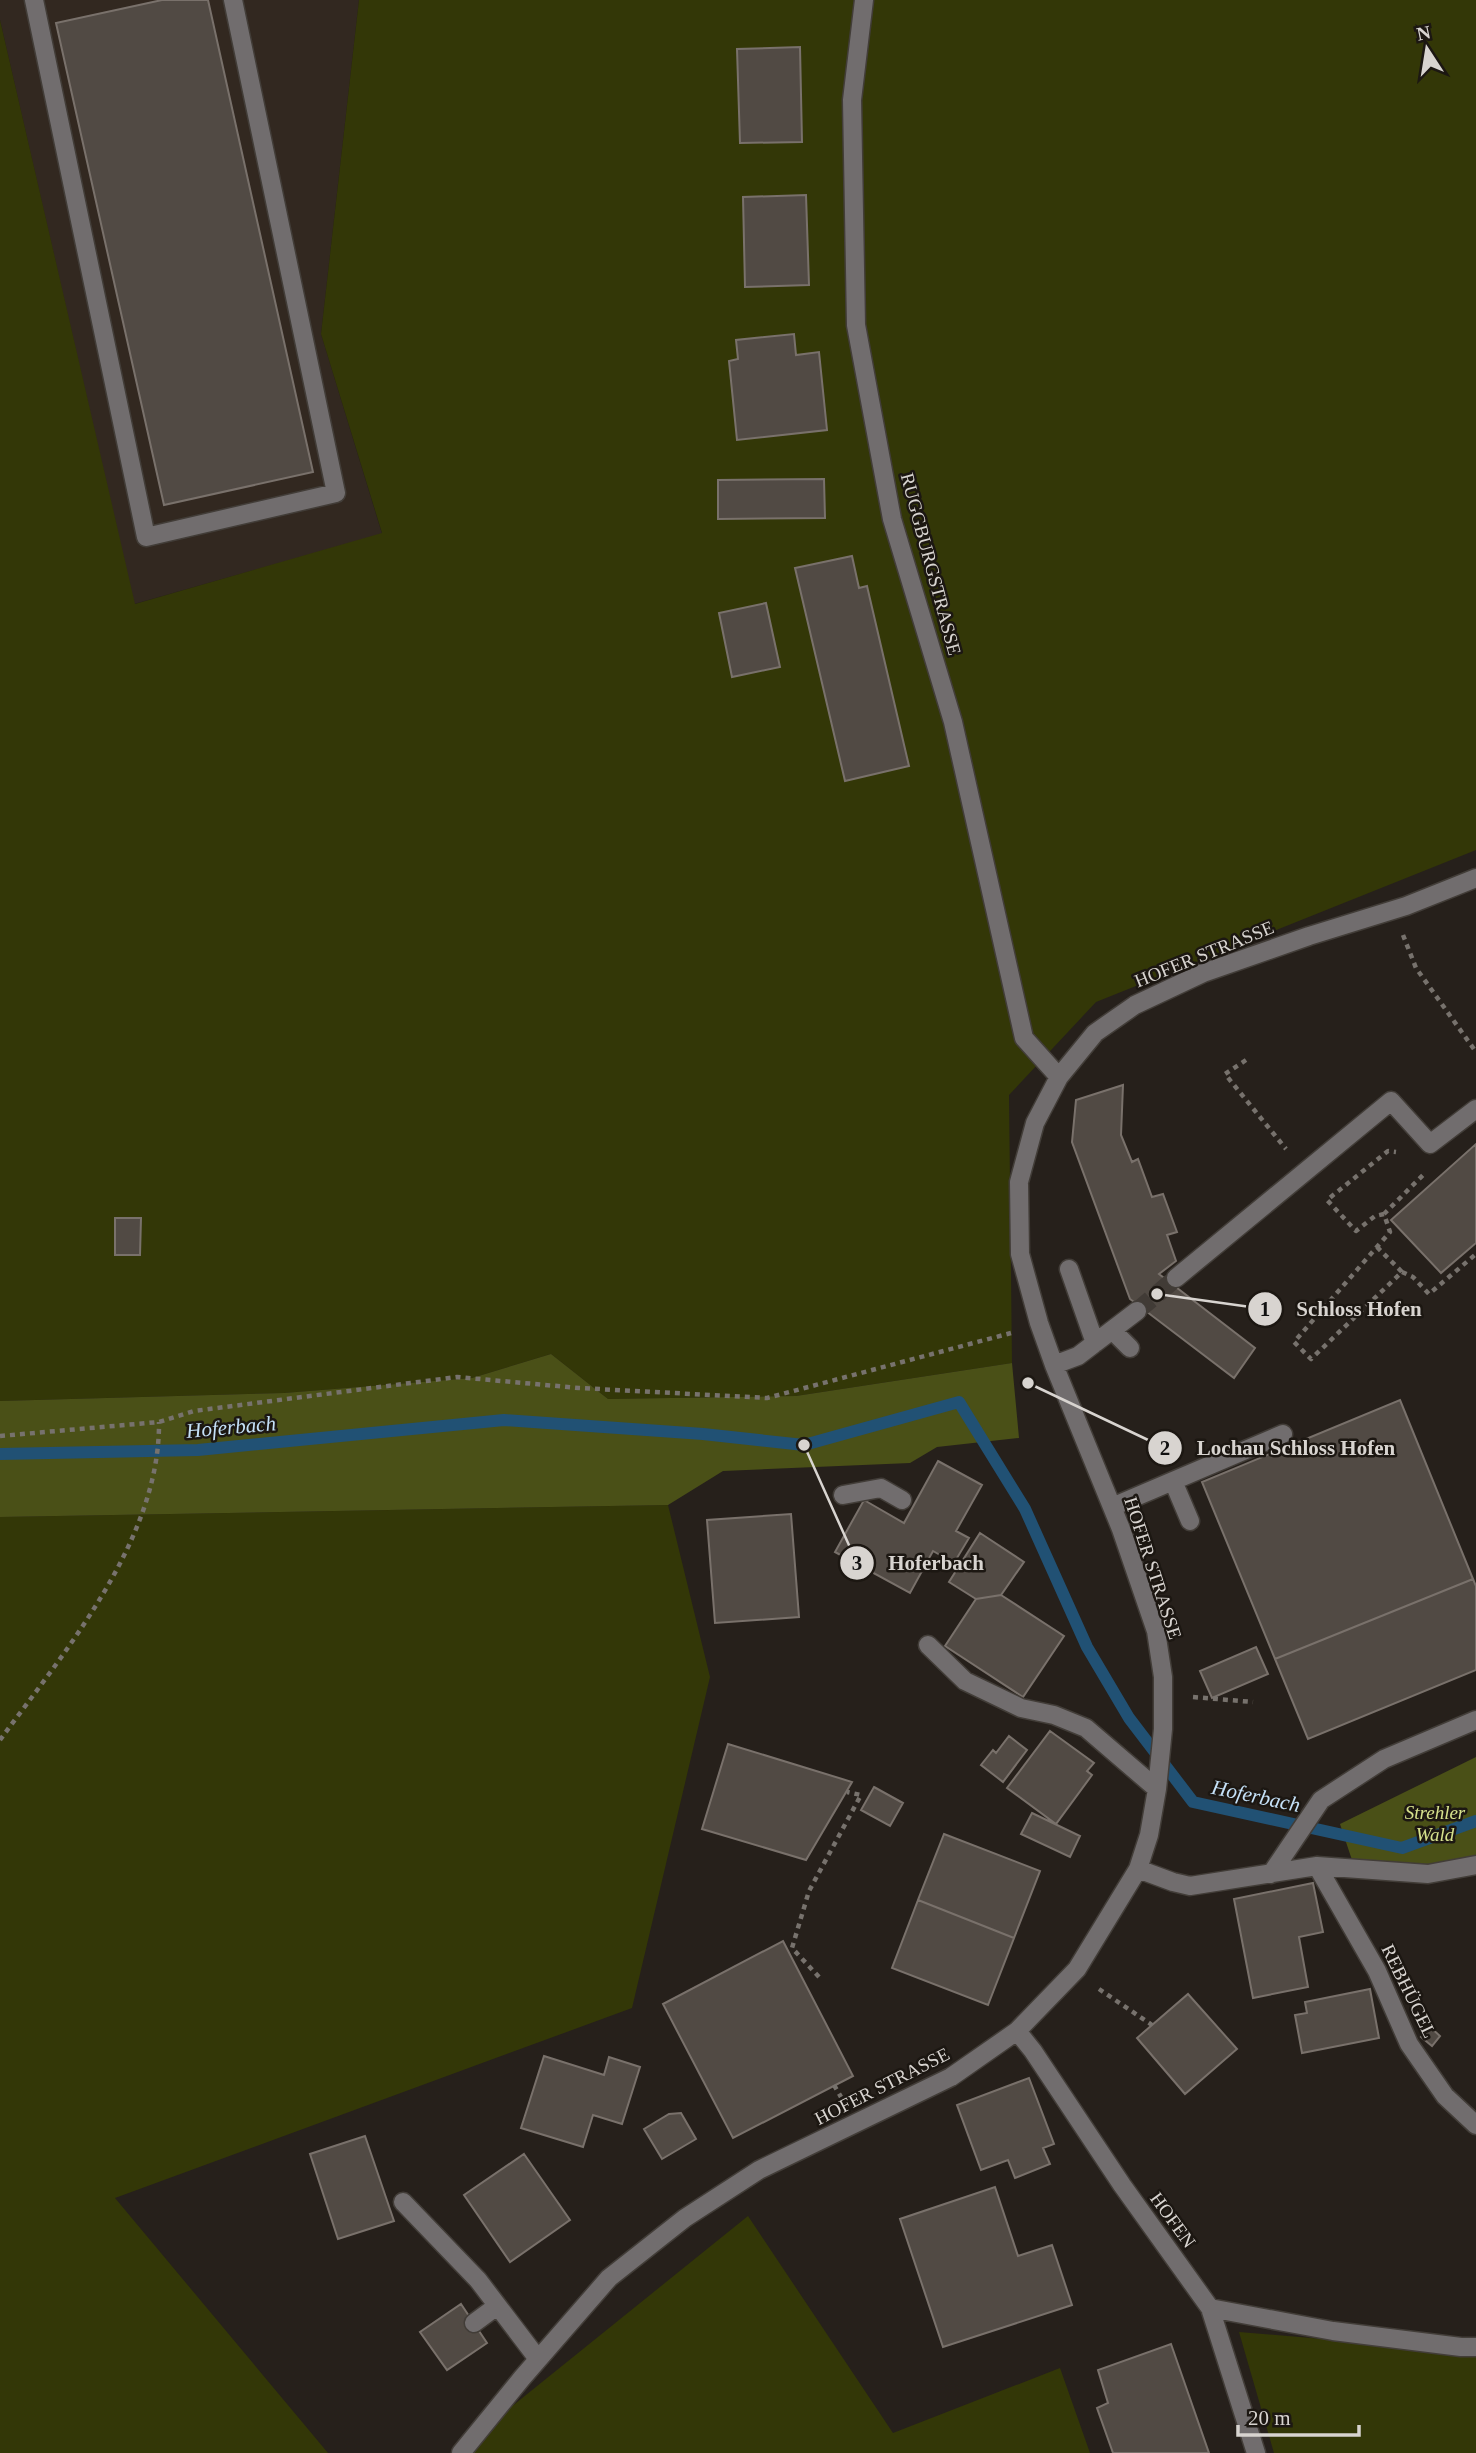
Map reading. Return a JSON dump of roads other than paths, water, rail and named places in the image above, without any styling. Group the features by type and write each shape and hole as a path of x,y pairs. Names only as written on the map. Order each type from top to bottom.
{"street":[{"path":"34,0 146,537 337,493 233,0"},
{"name":"RUGGBURGSTRASSE","path":"864,0 852,100 856,325 892,519 953,722 1024,1038 1059,1077"},
{"name":"HOFER STRASSE","path":"461,2453 609,2278 685,2218 759,2170 951,2077 1017,2031 1077,1969 1138,1869 1149,1835 1163,1729 1163,1677 1156,1631 1112,1507 1054,1365 1020,1254 1019,1182 1035,1123 1059,1077 1095,1033 1135,1005 1247,957 1406,906 1476,878"},
{"path":"1176,1279 1391,1101 1430,1144 1476,1109"},
{"path":"1069,1269 1095,1343"},
{"path":"1054,1365 1078,1356 1138,1311"},
{"path":"1112,1330 1130,1348"},
{"path":"1112,1507 1180,1475 1283,1434"},
{"path":"1180,1475 1190,1521"},
{"path":"843,1495 881,1488 902,1500"},
{"path":"928,1645 965,1681 1021,1708 1055,1715 1086,1728 1158,1781"},
{"path":"1271,1874 1321,1800 1384,1759 1476,1720"},
{"path":"1138,1869 1190,1886 1317,1866 1428,1874 1476,1865"},
{"name":"REBHÜGEL","path":"1317,1866 1377,1971 1409,2044 1445,2096 1476,2125"},
{"name":"HOFEN","path":"1017,2031 1210,2308 1256,2453"},
{"path":"403,2202 478,2280 538,2359"},
{"path":"474,2323 497,2306"},
{"path":"1210,2308 1333,2331 1476,2347"}],"waterway":[{"name":"Hoferbach","path":"0,1454 198,1450 504,1420 703,1434 804,1445 959,1402 1025,1509 1087,1647 1129,1718 1193,1802 1402,1848 1476,1821"}],"tunnel":[{"path":"1137,1311 1176,1278"}],"place":[{"name":"Schloss Hofen","path":"1157,1294"},
{"name":"Lochau Schloss Hofen","path":"1028,1383"},
{"name":"Hoferbach","path":"804,1445"}],"park label":[{"name":"Strehler Wald","path":"1435,1823"}]}
